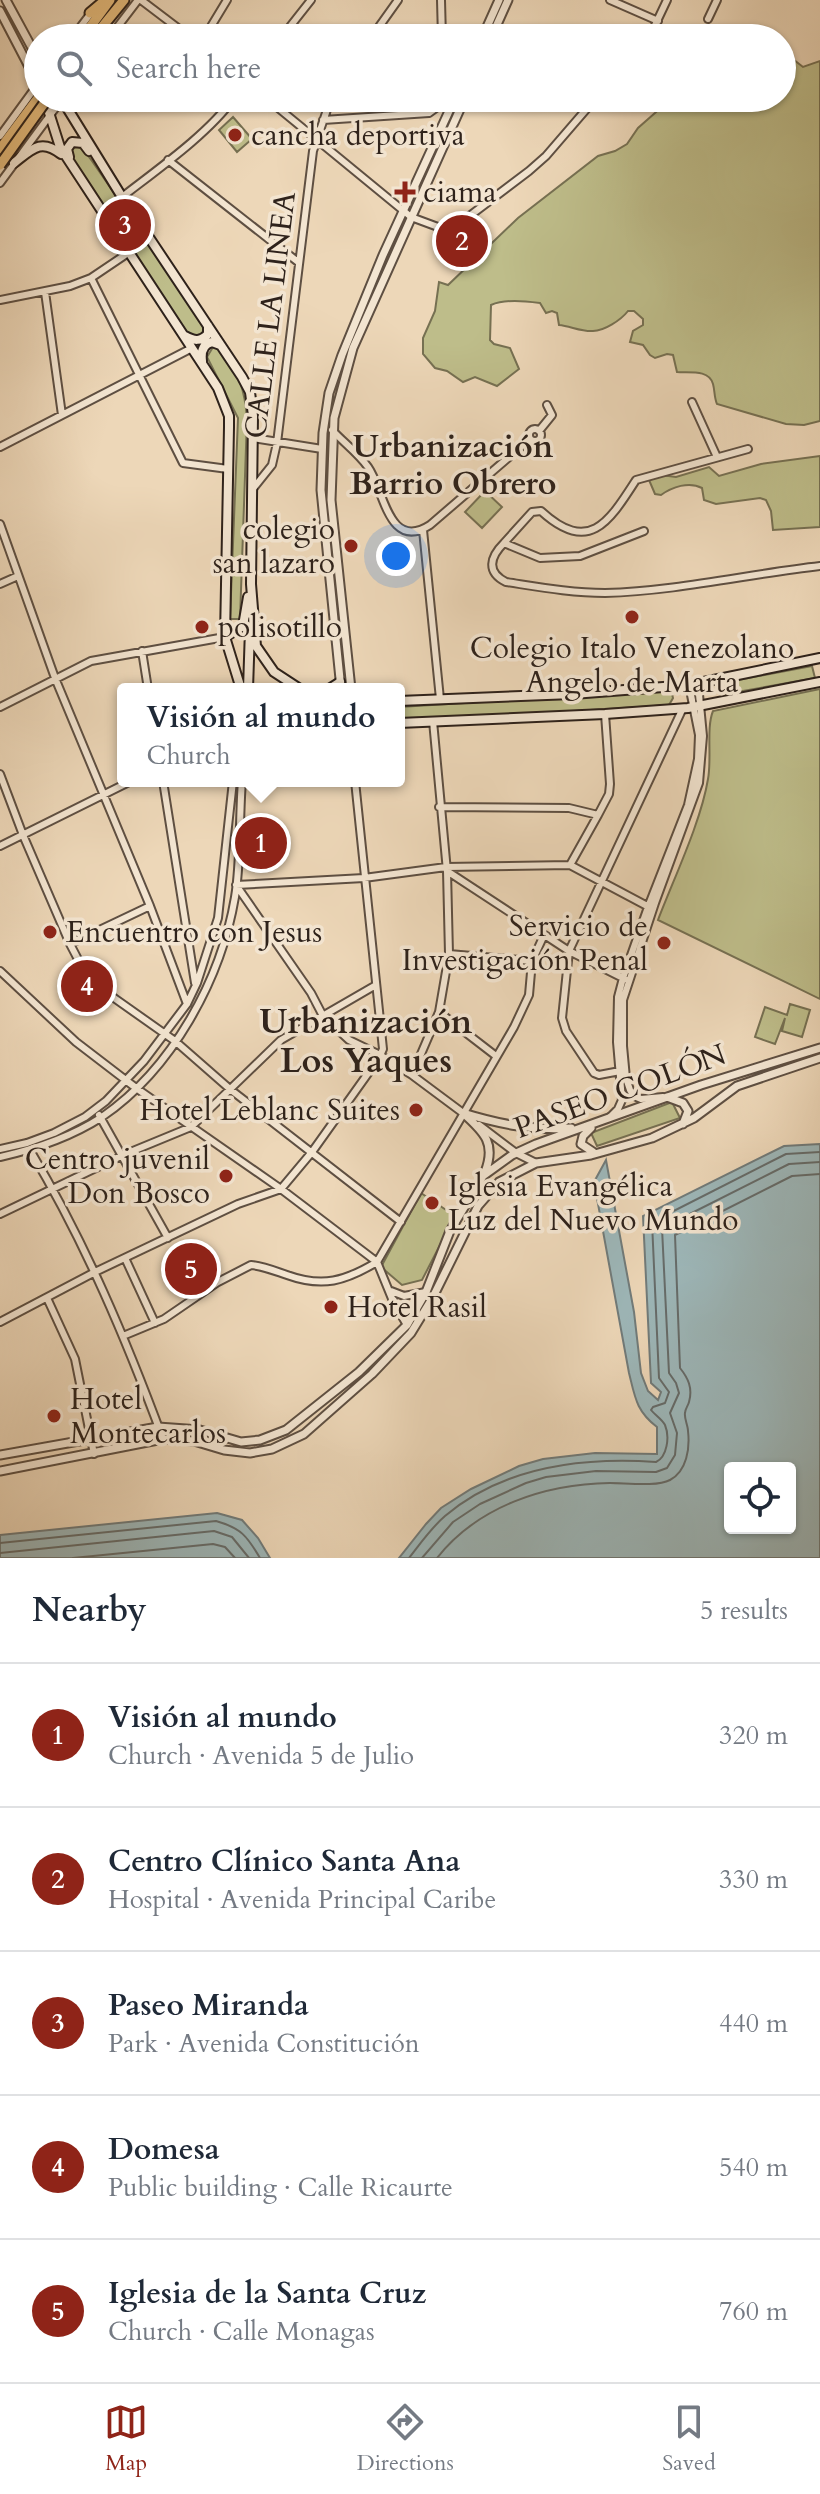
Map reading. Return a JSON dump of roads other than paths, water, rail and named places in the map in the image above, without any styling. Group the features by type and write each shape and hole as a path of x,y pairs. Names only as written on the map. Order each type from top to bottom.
{"highway":[{"path":"104,24 124,0"},
{"path":"90,13 105,2"},
{"path":"91,24 105,2"},
{"path":"0,149 28,112"},
{"path":"0,165 36,112"}],"main road":[{"path":"48,112 60,147 203,363 218,388 229,416 225,637 240,683"},
{"path":"70,112 122,197"},
{"path":"74,170 67,149 72,142 80,141 206,320 250,392 253,416 251,584 242,683"},
{"path":"14,163 29,151 44,145 61,153 74,170"},
{"path":"184,336 203,339 208,334 206,320"},
{"path":"203,363 202,353 206,344 216,342 224,348"},
{"path":"225,637 243,626 251,584"},
{"path":"251,584 256,646 274,672 291,683"},
{"path":"405,701 573,694 693,684 820,658"},
{"path":"405,723 683,708 820,682"}],"street":[{"path":"6,0 24,33"},
{"path":"120,24 140,0 172,24"},
{"path":"212,24 227,0"},
{"path":"292,24 311,0"},
{"path":"381,24 398,0"},
{"path":"441,0 442,24"},
{"path":"488,24 499,0"},
{"path":"497,24 508,0"},
{"path":"610,0 658,21"},
{"path":"656,24 667,0"},
{"path":"708,19 717,0"},
{"path":"0,11 24,57"},
{"path":"82,24 90,13"},
{"path":"0,136 24,103"},
{"path":"0,183 51,112"},
{"path":"122,197 224,112"},
{"path":"283,112 408,214 446,230 451,230 529,171 584,112"},
{"name":"CALLE LA LINEA","path":"252,490 272,465 277,443 313,151 326,112"},
{"path":"323,120 430,112"},
{"path":"350,683 331,500 332,430 348,361 449,112"},
{"path":"340,683 321,479 329,393 378,267 458,112"},
{"path":"168,160 298,262"},
{"path":"0,300 70,286 91,278 128,253"},
{"path":"91,278 183,463 228,469"},
{"path":"45,292 62,415"},
{"path":"0,447 192,348"},
{"path":"692,402 717,457"},
{"path":"332,430 368,467 394,524 411,532 423,530 530,439 539,440 539,431 552,415 547,405"},
{"path":"253,438 322,449"},
{"path":"748,449 636,480 613,515 587,532 563,529 541,511 532,512 498,550 491,562 495,574 499,579 529,586 605,593 820,566"},
{"path":"0,524 55,678 150,906 187,1004"},
{"path":"423,530 440,699"},
{"path":"504,543 540,558 580,556 644,531"},
{"path":"0,584 18,576"},
{"path":"0,707 91,661 225,637"},
{"path":"142,651 147,683"},
{"path":"599,1153 585,1148 581,1139 587,1131 607,1120 622,1100 616,1013 688,805 698,759 699,735 693,684"},
{"path":"620,1071 594,1073 566,1031 562,1018 569,951 683,708"},
{"path":"570,865 609,794 605,714"},
{"path":"412,1075 439,1012 449,954 446,869 433,721"},
{"path":"0,774 70,944 82,967 100,988 175,1041 231,1090 401,1222"},
{"path":"0,846 119,787"},
{"path":"164,787 196,983"},
{"path":"0,1149 54,1133 85,1117 126,1080 187,1004 218,918 232,787"},
{"path":"0,1157 57,1140 101,1117 136,1088 175,1041 206,986 224,943 236,885 242,787"},
{"path":"0,1322 95,1272 238,1204 281,1189 312,1152 380,1055 383,1049 356,787"},
{"path":"439,807 569,808 598,815"},
{"path":"220,901 236,885 364,878 446,869 570,865 651,907"},
{"path":"446,869 569,951 626,979"},
{"path":"236,885 311,993 323,1016 349,1040 412,1075 516,1153 536,1163"},
{"path":"70,944 150,906"},
{"path":"123,1336 164,1319 218,1282 251,1265 301,1280 324,1283 355,1275 377,1262 526,1002 532,961 544,935"},
{"path":"449,954 532,961"},
{"path":"0,971 76,1042 377,1262 407,1325"},
{"path":"626,979 622,1015 626,1078 630,1090 637,1098 667,1097 683,1103 688,1111 683,1124"},
{"path":"179,984 206,986"},
{"path":"0,1214 123,1155 191,1127 281,1040 376,985"},
{"path":"439,1012 496,1056"},
{"name":"PASEO COLÓN","path":"0,1455 158,1427 200,1430 241,1442 274,1435 330,1397 370,1363 407,1325 426,1292 450,1231 483,1176 501,1162 583,1127 820,1048"},
{"name":"PASEO COLÓN","path":"0,1468 94,1454 163,1439 194,1441 224,1450 250,1453 272,1449 304,1434 372,1374 411,1333 433,1297 482,1200 504,1178 536,1163 599,1153 652,1138 698,1116 737,1086 820,1058"},
{"path":"95,1109 168,1238"},
{"path":"463,1113 534,1129 583,1127"},
{"path":"463,1113 478,1126 488,1142 490,1156 483,1176"},
{"path":"30,1150 95,1272 163,1439"},
{"path":"125,1258 155,1323"},
{"path":"390,1290 404,1296 426,1292"},
{"path":"47,1298 75,1359 94,1454"}],"water":[{"path":"820,1144 820,1558 399,1558 441,1508 471,1489 519,1466 543,1459 595,1453 657,1454 657,1427 640,1409 629,1373 594,1182 606,1160 634,1312 641,1373 648,1391 658,1400 661,1392 651,1383 643,1216 784,1146"},
{"path":"217,1513 242,1520 270,1558 0,1558 0,1535"}],"place":[{"name":"cancha deportiva","path":"235,135"},
{"name":"ciama","path":"405,192"},
{"name":"Paseo Miranda","path":"125,225"},
{"name":"Centro Clínico Santa Ana","path":"462,241"},
{"name":"colegio san lazaro","path":"351,546"},
{"name":"Colegio Italo Venezolano Angelo de Marta","path":"632,617"},
{"name":"polisotillo","path":"202,627"},
{"name":"Visión al mundo","path":"261,843"},
{"name":"Encuentro con Jesus","path":"50,932"},
{"name":"Servicio de Investigación Penal","path":"664,943"},
{"name":"Domesa","path":"87,986"},
{"name":"Hotel Leblanc Suites","path":"416,1110"},
{"name":"Centro juvenil Don Bosco","path":"226,1176"},
{"name":"Iglesia Evangélica Luz del Nuevo Mundo","path":"432,1203"},
{"name":"Iglesia de la Santa Cruz","path":"191,1269"},
{"name":"Hotel Rasil","path":"331,1307"},
{"name":"Hotel Montecarlos","path":"54,1416"}],"district":[{"name":"Urbanización Barrio Obrero","path":"453,464"},
{"name":"Urbanización Los Yaques","path":"366,1040"}]}
